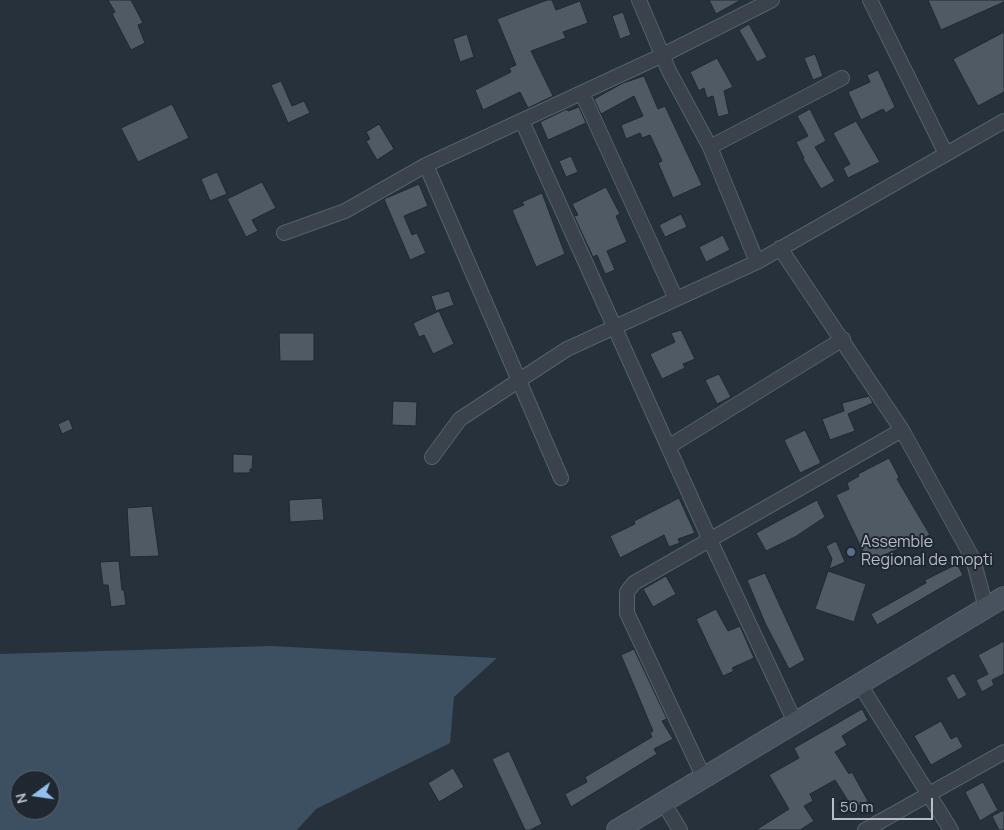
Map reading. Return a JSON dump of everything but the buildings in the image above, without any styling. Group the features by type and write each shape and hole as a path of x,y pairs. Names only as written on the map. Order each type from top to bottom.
{"street":[{"path":"639,0 663,55 710,147 757,262"},
{"path":"284,233 345,211 426,164 663,55 772,0"},
{"path":"870,0 946,154"},
{"path":"710,147 842,78"},
{"path":"582,93 676,299"},
{"path":"522,120 710,540 795,722"},
{"path":"432,457 460,419 567,349 757,262 1004,121"},
{"path":"426,164 561,478"},
{"path":"780,248 902,430 973,559 986,608"},
{"path":"668,447 843,340"},
{"path":"704,778 627,613 627,592 634,583 902,430"},
{"path":"617,830 1004,597"},
{"path":"859,683 950,830"},
{"path":"865,830 1004,752"},
{"path":"663,802 680,830"}],"water":[{"path":"271,646 497,658 454,697 450,743 316,809 297,830 0,830 0,654"}],"place":[{"name":"Assemble Regional de mopti","path":"851,552"}]}
